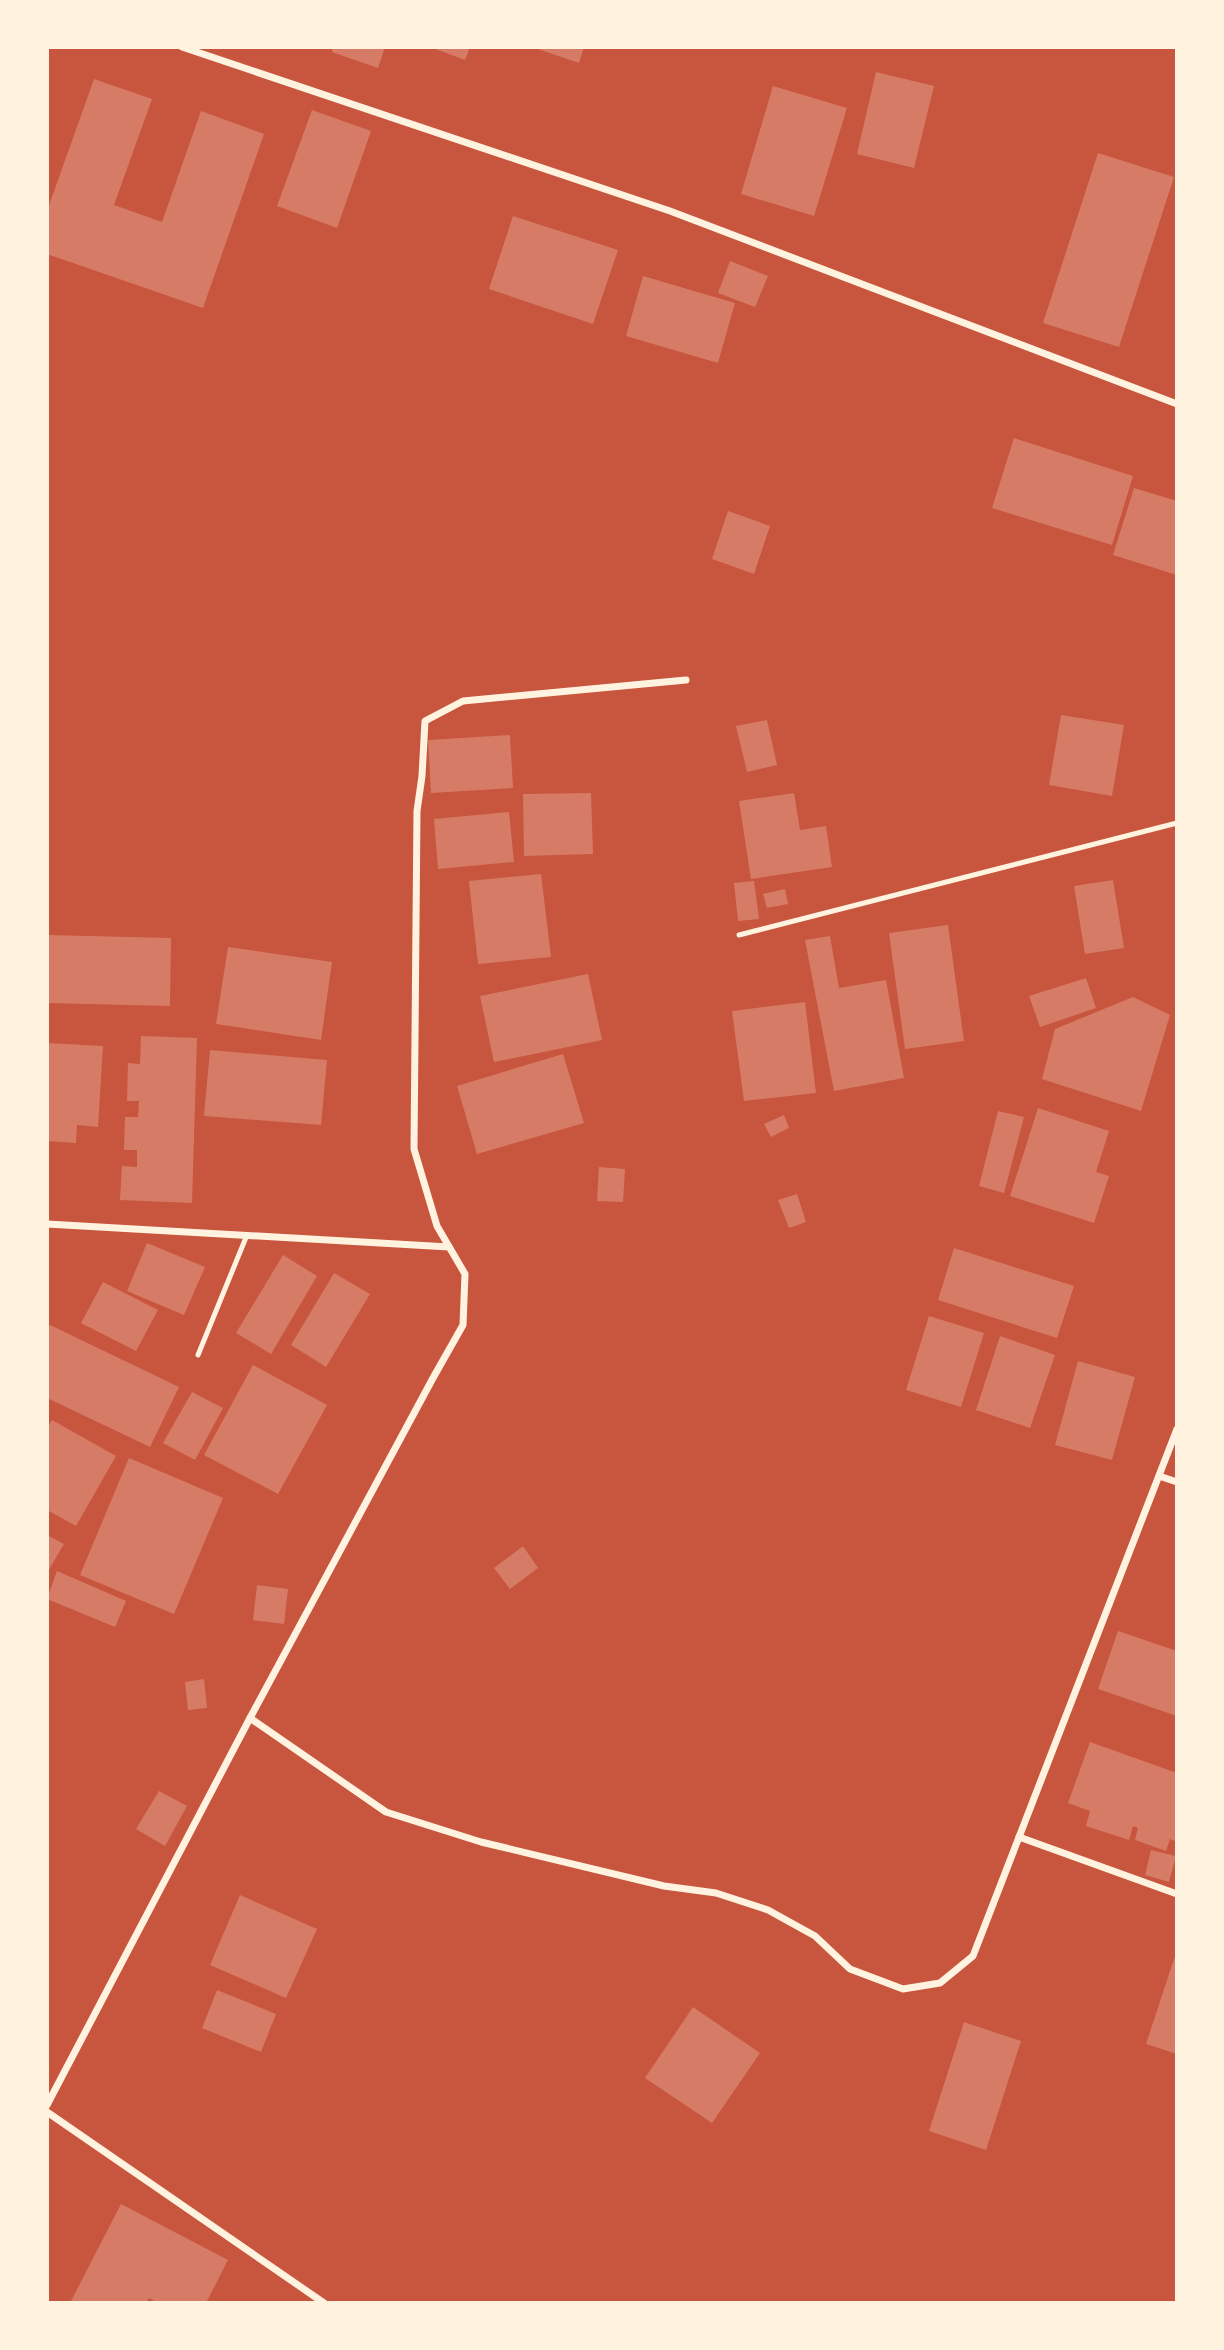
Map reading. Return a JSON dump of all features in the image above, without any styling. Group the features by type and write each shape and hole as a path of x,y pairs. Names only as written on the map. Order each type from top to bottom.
{"street":[{"path":"182,47 670,211 1177,404"},
{"path":"47,2105 250,1718 463,1325 466,1274 437,1226 414,1149 417,811 425,720 463,701 686,680"},
{"path":"47,1224 449,1247"},
{"path":"250,1718 386,1812 481,1842 664,1886 716,1893 768,1910 815,1936 850,1969 903,1989 940,1983 973,1956 1177,1430"},
{"path":"1159,1476 1177,1482"},
{"path":"1019,1837 1177,1894"},
{"path":"47,2112 324,2303"}],"lane":[{"path":"738,935 1177,823"},
{"path":"198,1355 247,1235"}],"building":[{"path":"333,47 385,47 378,68 332,52"},
{"path":"430,47 470,47 465,60"},
{"path":"532,47 584,47 579,63"},
{"path":"876,72 934,86 914,168 857,154"},
{"path":"94,79 152,99 114,205 162,222 201,111 264,134 203,308 47,254 47,211"},
{"path":"773,86 847,108 814,216 741,194"},
{"path":"312,110 371,131 337,228 277,206"},
{"path":"1098,153 1174,177 1119,347 1043,323"},
{"path":"513,216 618,250 593,324 489,289"},
{"path":"730,261 768,276 755,307 718,293"},
{"path":"643,276 735,303 718,363 626,336"},
{"path":"1014,438 1133,476 1112,545 992,508"},
{"path":"1134,488 1177,501 1177,575 1113,555"},
{"path":"728,511 770,526 754,574 712,559"},
{"path":"1061,715 1124,725 1112,796 1049,785"},
{"path":"767,720 777,765 747,772 736,726"},
{"path":"510,735 513,788 431,793 428,740"},
{"path":"591,793 593,854 524,856 523,794"},
{"path":"794,793 800,830 826,826 832,867 751,879 739,801"},
{"path":"509,812 514,862 438,869 434,819"},
{"path":"541,874 551,957 478,964 469,881"},
{"path":"1113,880 1124,948 1085,954 1074,886"},
{"path":"754,881 759,919 738,921 734,883"},
{"path":"785,889 788,904 767,908 763,894"},
{"path":"948,925 964,1041 905,1049 889,933"},
{"path":"47,935 171,938 170,1006 47,1003"},
{"path":"830,936 839,988 886,980 904,1078 834,1091 805,940"},
{"path":"228,947 332,962 321,1040 216,1024"},
{"path":"588,974 602,1040 494,1062 480,996"},
{"path":"1086,978 1096,1008 1040,1027 1029,996"},
{"path":"1133,997 1170,1015 1141,1111 1042,1079 1055,1029"},
{"path":"805,1002 816,1093 744,1101 732,1011"},
{"path":"141,1036 197,1038 192,1203 120,1200 122,1166 137,1167 137,1150 124,1150 125,1117 138,1117 139,1101 127,1101 128,1063 140,1064"},
{"path":"47,1043 103,1046 98,1127 77,1125 76,1143 47,1141"},
{"path":"210,1050 327,1060 321,1125 204,1116"},
{"path":"563,1054 584,1123 477,1154 457,1086"},
{"path":"1038,1108 1109,1131 1096,1172 1109,1176 1094,1223 1010,1196"},
{"path":"998,1111 1024,1117 1004,1193 979,1186"},
{"path":"784,1115 789,1128 771,1137 764,1124"},
{"path":"599,1167 625,1169 623,1202 597,1201"},
{"path":"797,1194 806,1222 789,1228 778,1200"},
{"path":"147,1243 205,1267 184,1315 127,1291"},
{"path":"954,1248 1074,1286 1057,1338 938,1300"},
{"path":"283,1255 317,1276 271,1354 236,1333"},
{"path":"334,1273 370,1294 326,1367 291,1345"},
{"path":"103,1282 158,1310 136,1351 81,1323"},
{"path":"929,1316 984,1333 961,1407 906,1390"},
{"path":"50,1325 179,1387 150,1447 47,1398 47,1331"},
{"path":"1000,1336 1055,1355 1030,1428 976,1410"},
{"path":"1078,1361 1135,1377 1112,1460 1055,1445"},
{"path":"253,1365 327,1405 278,1494 204,1455"},
{"path":"192,1392 223,1408 195,1460 163,1443"},
{"path":"52,1420 116,1456 76,1526 47,1510 47,1428"},
{"path":"129,1458 223,1498 174,1614 80,1575"},
{"path":"47,1535 64,1544 47,1573"},
{"path":"523,1546 538,1568 510,1589 494,1568"},
{"path":"57,1571 126,1601 115,1627 47,1599"},
{"path":"257,1585 288,1589 284,1624 253,1620"},
{"path":"1118,1631 1177,1651 1177,1716 1098,1689"},
{"path":"204,1679 207,1708 188,1710 185,1682"},
{"path":"1090,1742 1177,1773 1177,1842 1170,1839 1166,1851 1135,1840 1138,1828 1133,1826 1129,1840 1086,1826 1090,1811 1068,1803"},
{"path":"159,1791 187,1806 165,1846 136,1829"},
{"path":"1151,1850 1176,1856 1169,1882 1145,1875"},
{"path":"240,1895 317,1929 286,1998 210,1965"},
{"path":"1177,1950 1177,2054 1146,2044"},
{"path":"217,1990 276,2014 261,2052 202,2028"},
{"path":"693,2007 760,2053 712,2123 645,2078"},
{"path":"964,2022 1021,2041 986,2150 929,2131"},
{"path":"121,2204 228,2260 206,2303 158,2303 149,2298 146,2303 70,2303"}]}
